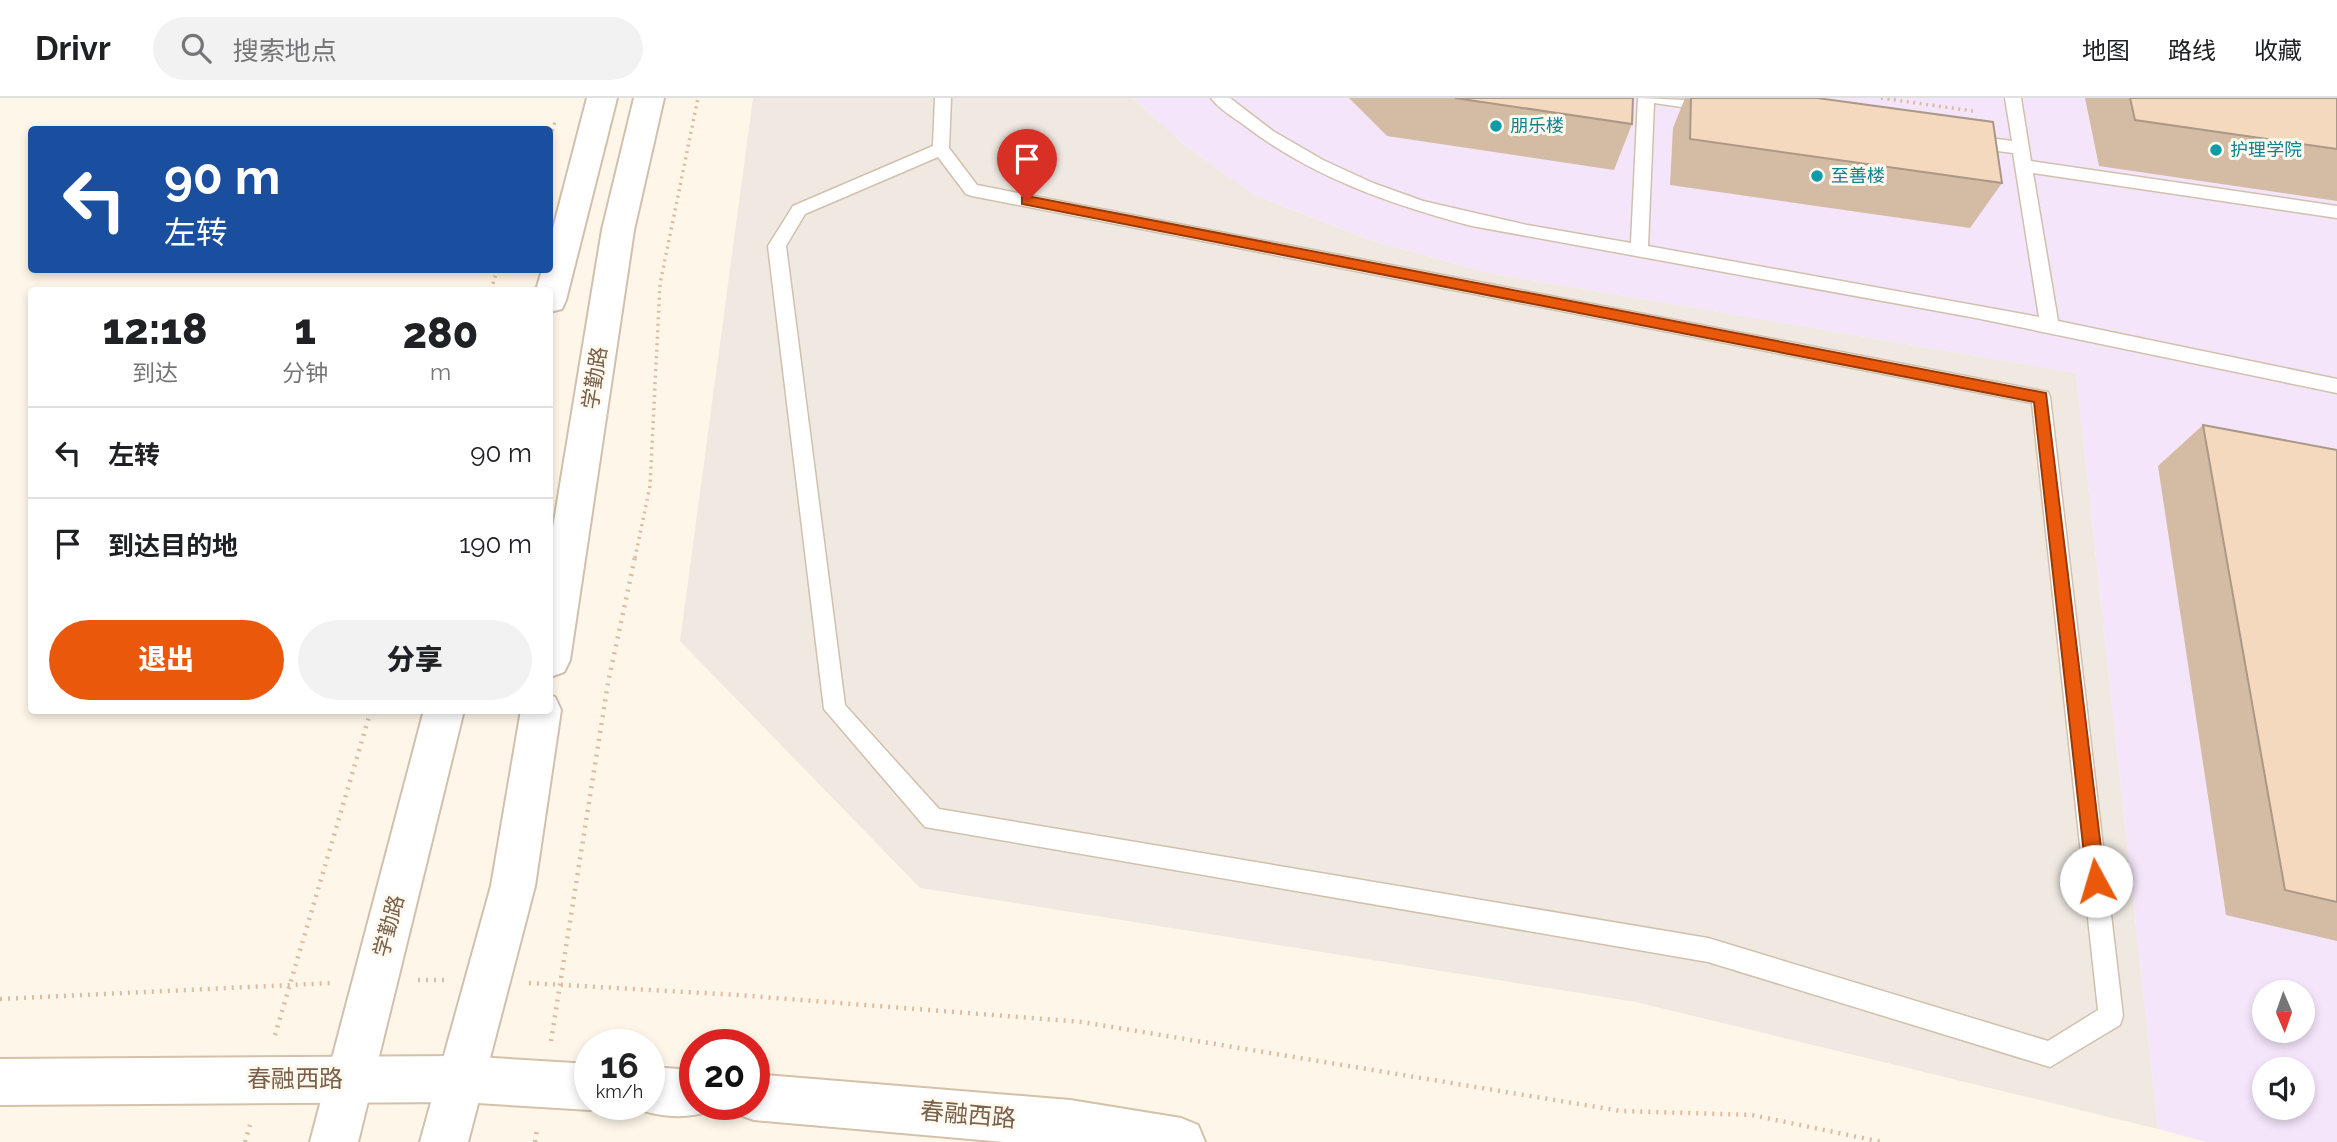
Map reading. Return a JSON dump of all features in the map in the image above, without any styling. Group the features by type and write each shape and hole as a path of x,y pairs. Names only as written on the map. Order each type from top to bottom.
{"street":[{"path":"553,288 601,98"},
{"name":"学勤路","path":"553,641 618,230 649,98"},
{"name":"学勤路","path":"334,1142 443,714"},
{"path":"444,1142 513,886 540,714"},
{"name":"春融西路","path":"0,1082 461,1079 574,1086"},
{"name":"春融西路","path":"770,1098 1070,1124 1181,1142"}],"lane":[{"path":"941,149 799,210 778,246 835,709 933,819 1708,950 2050,1054 2111,1016 2041,397 972,190 941,149 943,98"},
{"path":"1219,98 1239,115 1305,158 1375,193 1448,215 1546,237 1639,250 2049,324 2337,386"},
{"path":"1639,250 1646,98"},
{"path":"1655,98 1723,107"},
{"path":"2013,98 2049,324"},
{"path":"1953,139 2021,148"},
{"path":"2023,166 2337,212"}],"path":[{"path":"535,1142 608,683 650,486 660,284 698,98"},
{"path":"1881,98 2016,117"},
{"path":"245,1142 370,714"},
{"path":"0,999 289,984 488,980 738,995 1082,1022 1621,1111 1752,1115 1882,1142"}],"shaded area":[{"path":"753,98 1133,98 1184,145 1255,195 1367,239 1485,272 2076,373 2158,1129 1636,1002 920,888 680,641"},
{"path":"1133,98 2337,98 2337,1142 2206,1142 2158,1129 2076,373 1485,272 1367,239 1255,195 1184,145"}],"building":[{"path":"1455,98 1633,98 1632,124"},
{"path":"1691,98 1817,98 1993,122 2002,183 1690,139"},
{"path":"2130,98 2337,98 2337,149 2135,120"},
{"path":"2203,425 2337,450 2337,902 2285,890"}],"place":[{"name":"朋乐楼","path":"1496,126"},
{"name":"护理学院","path":"2216,150"},
{"name":"至善楼","path":"1817,176"}],"route":[{"path":"1027,201 2041,397 2096,881"}]}
